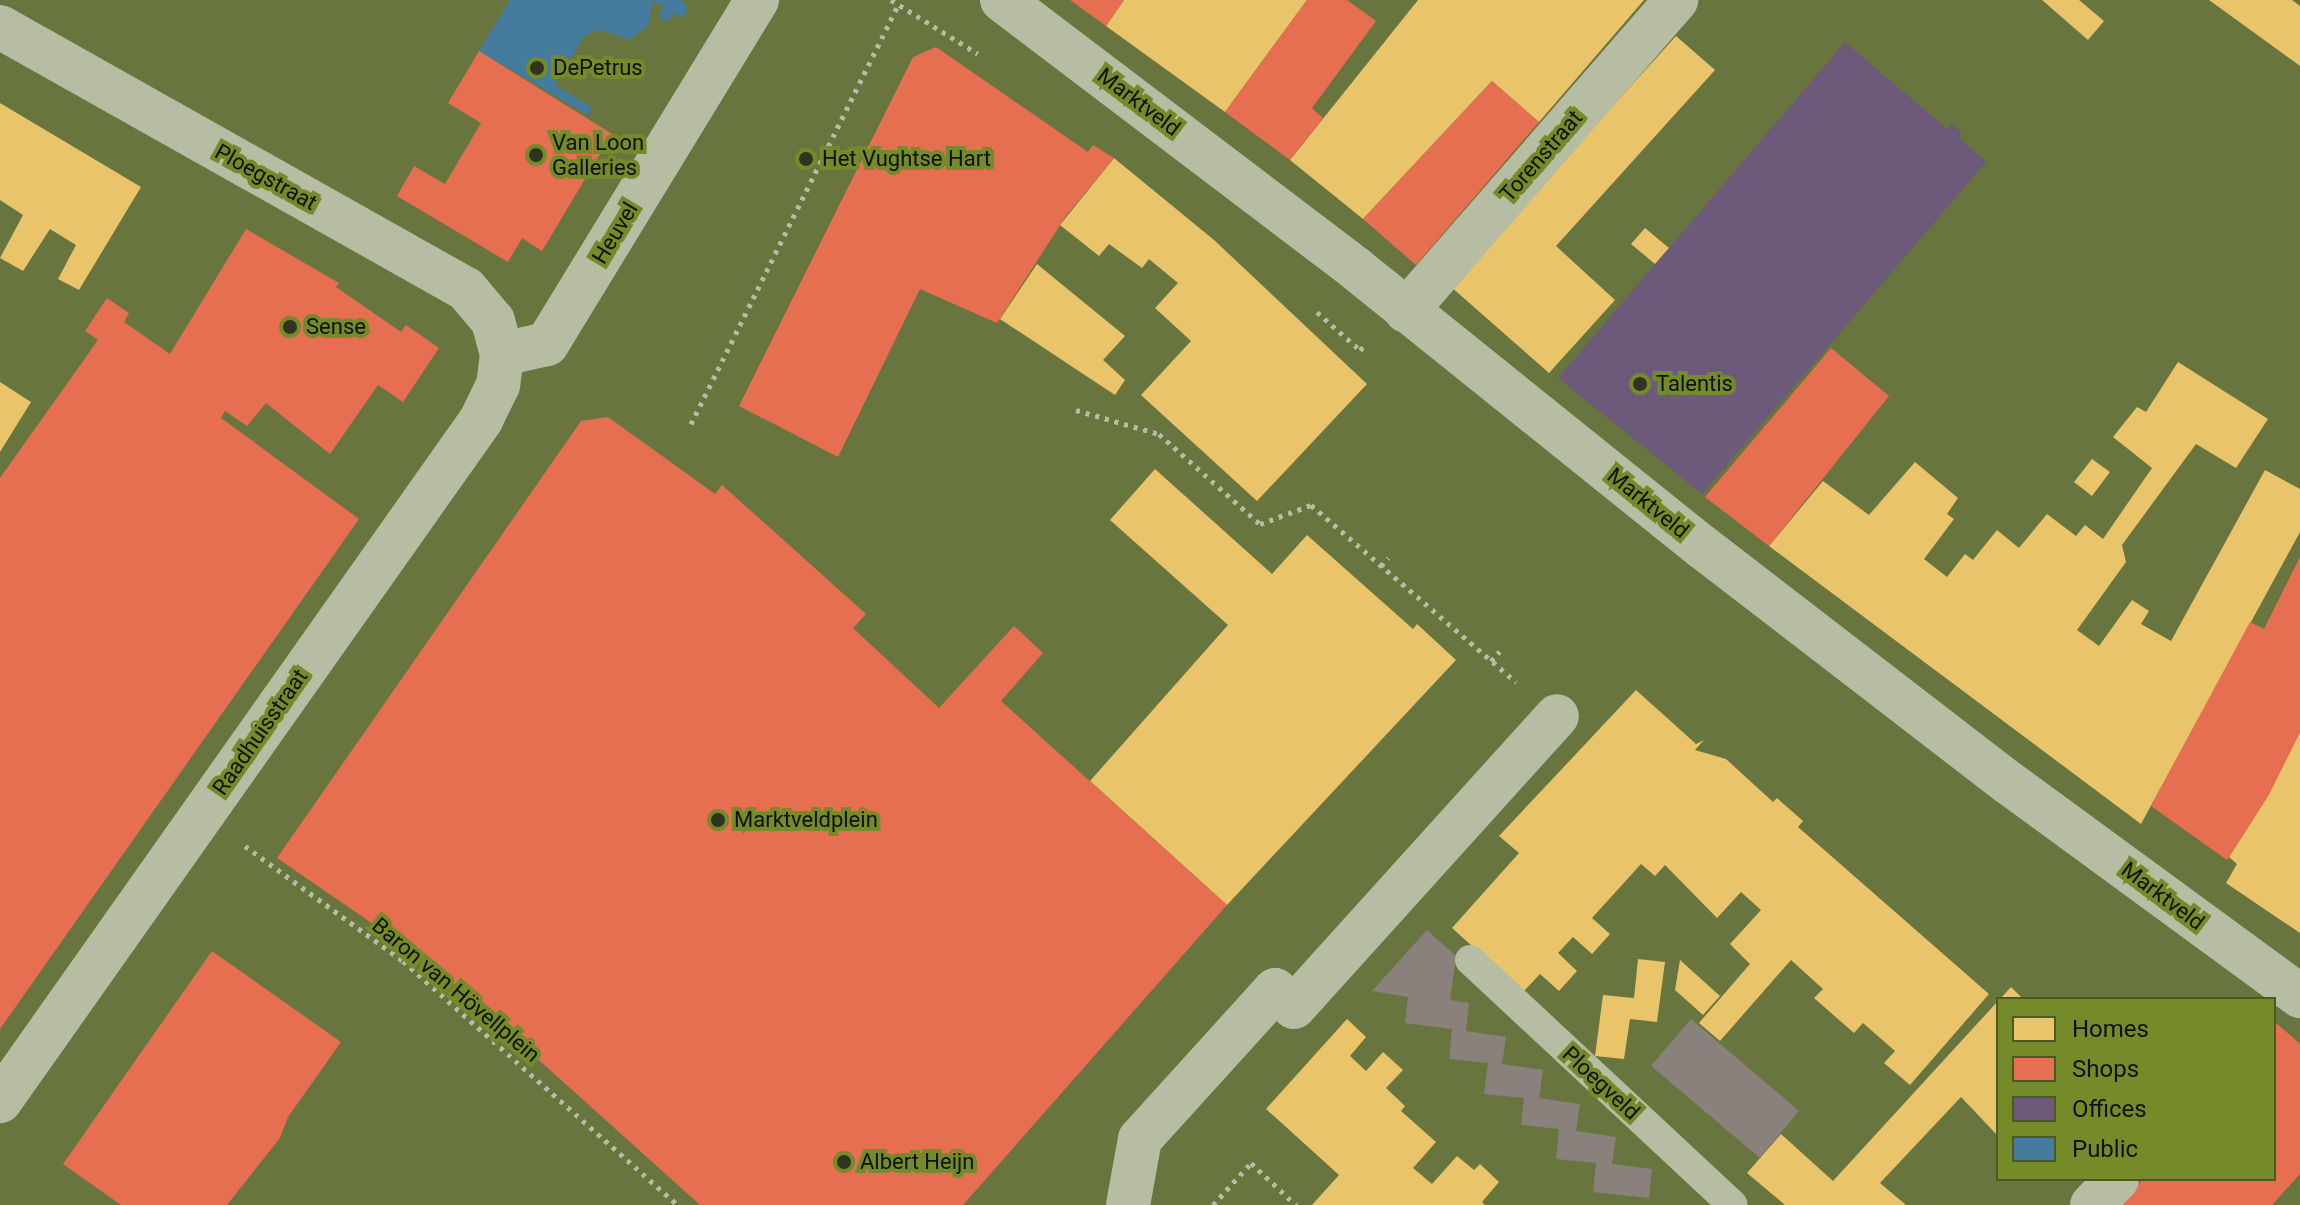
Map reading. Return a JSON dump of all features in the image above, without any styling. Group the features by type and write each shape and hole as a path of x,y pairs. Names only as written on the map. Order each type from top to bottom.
{"street":[{"name":"Heuvel","path":"502,354 547,344 757,0"},
{"name":"Marktveld","path":"1002,0 1406,311 1738,575 2270,989"},
{"name":"Torenstraat","path":"1406,311 1676,0"},
{"name":"Ploegstraat","path":"0,27 466,289 493,321 502,354"},
{"name":"Raadhuisstraat","path":"0,1101 481,420 498,385 502,354"},
{"path":"1128,1205 1140,1139 1275,990 1294,1007 1557,716"},
{"path":"2092,1205 2115,1181"}],"lane":[{"name":"Ploegveld","path":"1470,960 1733,1205"}],"path":[{"path":"691,424 899,4"},
{"path":"1076,410 1159,434 1260,524 1311,505 1557,716"},
{"path":"1381,566 1388,558"},
{"path":"1491,661 1500,651"},
{"name":"Baron van Hövellplein","path":"202,814 403,961 678,1205"},
{"path":"1213,1205 1251,1163 1296,1205"}],"building: Homes":[{"path":"1124,0 1307,0 1225,112 1106,26"},
{"path":"1418,0 1644,0 1539,122 1492,81 1363,219 1290,160"},
{"path":"2042,0 2079,0 2104,21 2088,40"},
{"path":"2209,0 2292,0 2300,6 2300,66"},
{"path":"1676,36 1715,70 1556,246 1615,300 1549,373 1450,286"},
{"path":"0,103 141,187 79,290 58,279 76,245 50,229 23,271 0,258 23,215 0,200"},
{"path":"1114,158 1214,240 1367,384 1257,501 1141,395 1191,341 1155,308 1178,283 1149,259 1142,268 1109,244 1099,256 1060,225"},
{"path":"1645,228 1669,248 1655,264 1631,244"},
{"path":"1037,264 1125,336 1103,360 1125,380 1115,395 1000,319"},
{"path":"2178,362 2268,419 2236,468 2196,444 2122,545 2126,562 2077,630 2099,646 2132,600 2149,611 2141,624 2171,641 2265,470 2300,489 2300,532 2141,824 1769,546 1823,481 1869,515 1915,462 1958,498 1947,514 1954,519 1924,559 1947,577 1965,554 1973,560 1997,530 2019,548 2047,514 2076,536 2085,525 2103,539 2152,468 2113,437 2137,407 2146,412"},
{"path":"0,382 31,402 0,452"},
{"path":"2092,459 2110,472 2092,496 2074,482"},
{"path":"1155,469 1272,574 1307,535 1413,629 1417,624 1456,660 1227,905 1090,781 1228,625 1110,520"},
{"path":"1636,690 1696,744 1704,740 1695,750 1726,759 1773,802 1777,798 1803,821 1798,827 1989,994 1910,1085 1884,1063 1895,1051 1863,1023 1854,1033 1814,998 1823,989 1791,960 1720,1041 1699,1023 1750,964 1730,944 1761,910 1741,892 1717,918 1665,865 1655,876 1641,864 1592,918 1610,934 1592,954 1573,937 1558,953 1577,971 1559,991 1540,974 1523,992 1452,928 1519,853 1499,836"},
{"path":"2300,732 2300,933 2226,883 2237,864 2229,857 2268,796"},
{"path":"1638,959 1665,962 1657,1022 1630,1019 1624,1059 1595,1056 1603,995 1634,998"},
{"path":"1680,960 1720,996 1703,1015 1675,990"},
{"path":"2011,987 2021,997 2002,997"},
{"path":"1996,1003 1996,1134 1961,1097 1880,1183 1906,1205 1785,1205 1747,1173 1781,1134 1833,1181"},
{"path":"1347,1019 1366,1037 1350,1056 1366,1071 1383,1052 1403,1070 1386,1088 1405,1106 1401,1111 1436,1142 1413,1168 1432,1184 1457,1156 1474,1170 1480,1164 1499,1182 1482,1202 1485,1205 1312,1205 1339,1175 1266,1109"}],"building: Shops":[{"path":"1070,0 1124,0 1106,26"},
{"path":"1307,0 1347,0 1376,21 1312,108 1323,118 1290,160 1225,112"},
{"path":"936,47 1088,152 1093,145 1114,158 1066,216 997,323 920,289 838,457 739,406 913,57"},
{"path":"479,51 612,134 542,251 522,238 508,262 397,196 414,166 445,184 481,123 448,103"},
{"path":"1492,81 1539,122 1416,265 1363,219"},
{"path":"246,229 339,283 336,287 401,332 406,325 439,348 403,402 378,385 330,454 266,403 247,426 225,411 221,418 359,519 0,1029 0,478 98,340 85,331 107,298 129,313 124,322 170,354"},
{"path":"1831,348 1889,396 1769,546 1705,497"},
{"name":"Marktveldplein","path":"608,417 715,494 722,485 866,614 853,628 939,708 1014,626 1043,653 1001,701 1227,905 963,1205 700,1205 411,945 408,948 277,858 581,421"},
{"path":"2300,557 2300,732 2268,796 2227,860 2151,806 2250,622 2264,629"},
{"path":"212,951 341,1042 288,1117 280,1138 227,1205 121,1205 63,1164"},
{"path":"2276,1023 2300,1044 2300,1174 2272,1205 2119,1205 2141,1181 2276,1181"}],"building: Offices":[{"path":"1845,42 1947,129 1951,124 1962,133 1958,137 1986,162 1702,494 1558,378"}],"building: Public":[{"name":"DePetrus","path":"510,0 681,0 688,8 682,18 673,13 668,22 658,16 664,7 653,1 648,26 629,40 602,30 585,35 555,85 592,107 588,115 479,51"}],"building: Industry":[{"path":"1427,930 1456,956 1450,1000 1469,1003 1466,1031 1506,1037 1502,1064 1543,1070 1539,1098 1580,1104 1576,1131 1616,1137 1612,1164 1652,1169 1649,1198 1593,1192 1596,1163 1556,1159 1559,1129 1521,1125 1524,1098 1484,1094 1488,1063 1449,1059 1452,1029 1405,1023 1408,997 1372,991"},
{"path":"1691,1019 1799,1111 1760,1158 1651,1066"}],"place":[{"name":"DePetrus","path":"537,68"},
{"name":"Van Loon Galleries","path":"536,155"},
{"name":"Het Vughtse Hart","path":"806,159"},
{"name":"Sense","path":"290,327"},
{"name":"Talentis","path":"1640,384"},
{"name":"Marktveldplein","path":"718,820"},
{"name":"Albert Heijn","path":"844,1162"}]}
